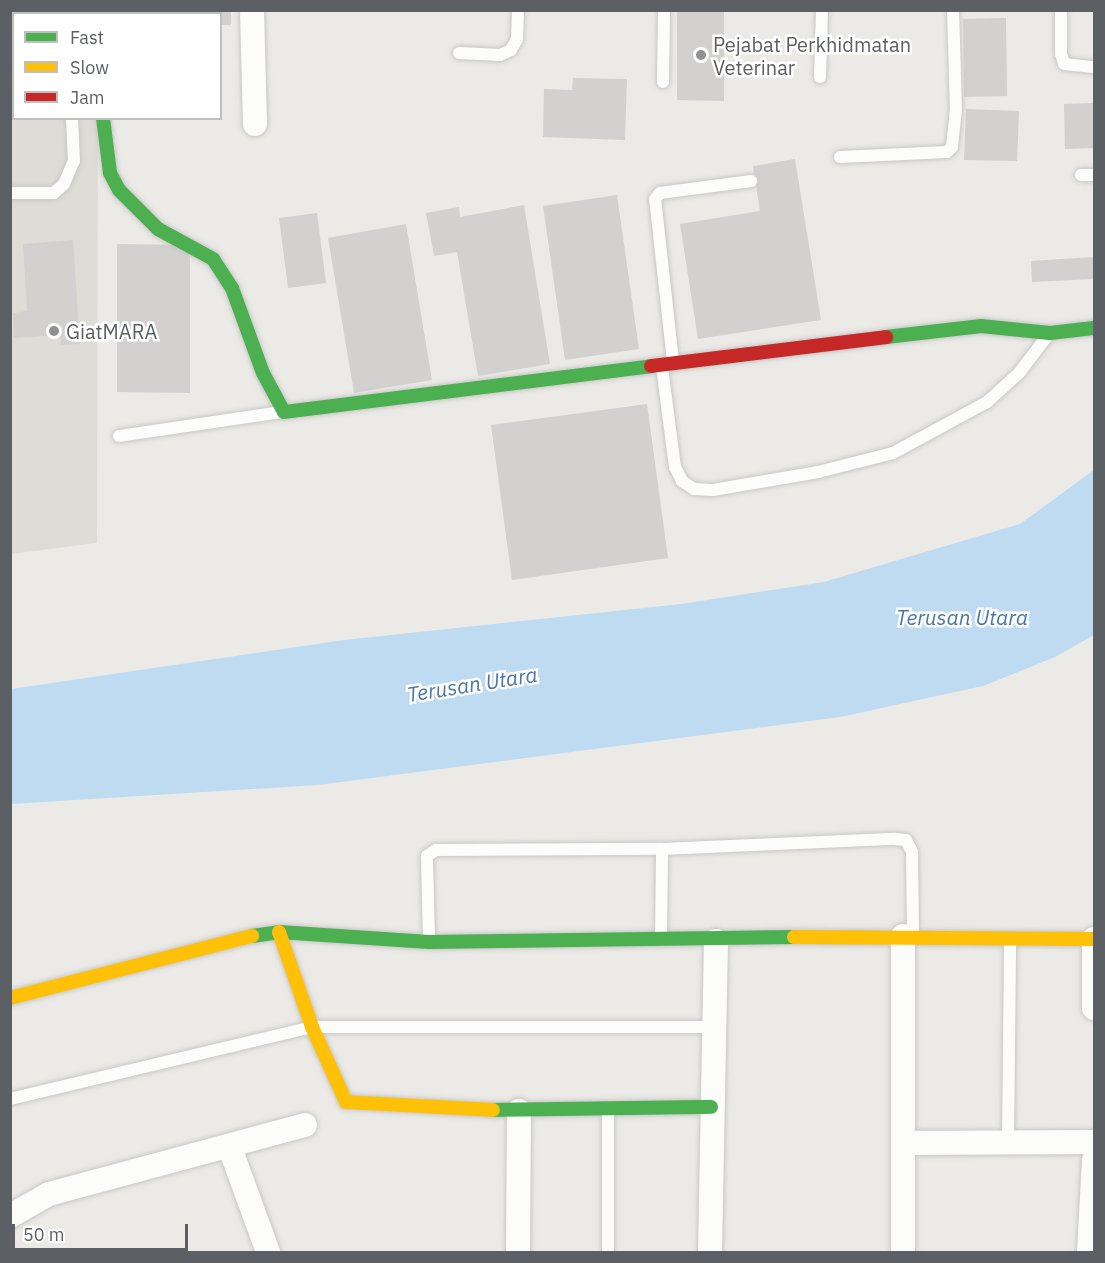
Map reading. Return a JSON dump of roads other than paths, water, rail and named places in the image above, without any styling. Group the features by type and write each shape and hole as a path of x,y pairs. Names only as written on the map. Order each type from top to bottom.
{"street":[{"path":"252,10 255,124"},
{"path":"103,120 110,172 119,190 158,229 213,259 232,288 263,373 284,412 946,329 992,327 1050,333 1095,328"},
{"path":"279,932 312,1027 346,1102 519,1111 608,1112 711,1107"},
{"path":"10,998 224,940 279,932 429,942 661,942 908,936 1094,939 1095,1008"},
{"path":"903,1252 908,936"},
{"path":"710,1252 716,941"},
{"path":"518,1252 519,1111"},
{"path":"10,1216 49,1194 230,1148 305,1125"},
{"path":"903,1143 1095,1143"},
{"path":"230,1148 268,1252"},
{"path":"1089,1252 1095,1160"}],"lane":[{"path":"459,53 501,55 511,50 517,39 518,10"},
{"path":"663,82 664,10"},
{"path":"820,77 822,10"},
{"path":"840,157 947,152 952,147 956,110 953,10"},
{"path":"1061,10 1060,54 1064,64 1095,67"},
{"path":"10,193 54,193 64,184 74,160 72,120"},
{"path":"1082,175 1095,175"},
{"path":"751,181 660,194 655,199 675,467 682,481 694,489 712,490 818,472 893,453 987,402 1019,373 1050,333"},
{"path":"120,436 284,412"},
{"path":"429,942 427,856 431,852 662,849 906,840 912,852 908,936"},
{"path":"661,942 662,849"},
{"path":"1008,1143 1010,937"},
{"path":"10,1100 312,1027 713,1027"},
{"path":"608,1112 608,1252"}],"water":[{"name":"Terusan Utara","path":"1094,470 1094,635 1055,657 983,686 840,717 318,785 11,804 11,689 344,640 681,604 824,582 1020,524"}],"place":[{"name":"Pejabat Perkhidmatan Veterinar","path":"701,55"},
{"name":"GiatMARA","path":"54,331"}]}
